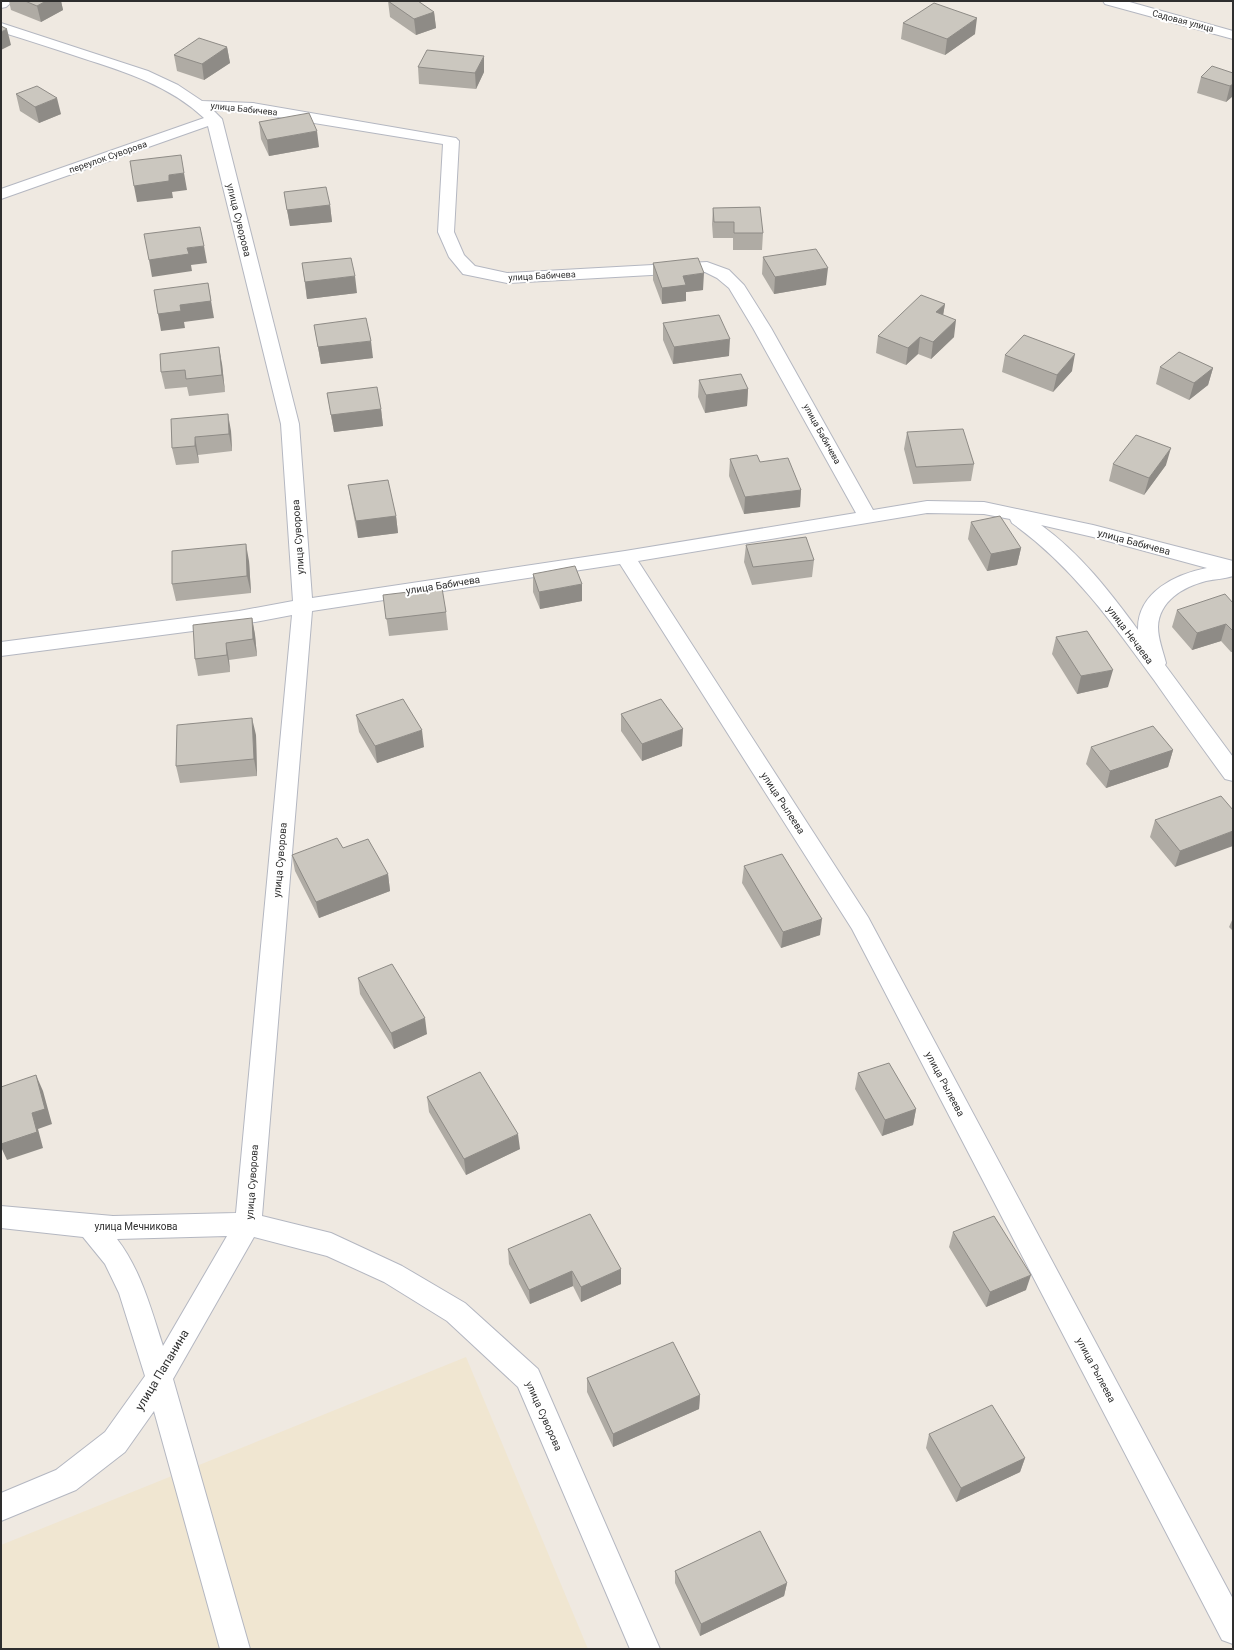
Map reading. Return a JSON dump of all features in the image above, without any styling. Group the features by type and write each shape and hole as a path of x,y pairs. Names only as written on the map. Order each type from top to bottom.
{"street":[{"path":"1,4 6,1"},
{"name":"Садовая улица","path":"1110,1 1233,35"},
{"path":"1,27 154,77 179,90 214,119"},
{"name":"улица Бабичева","path":"198,105 253,108 452,142 446,232 457,257 469,270 508,278 707,267 723,274 736,285 762,328 868,517"},
{"name":"переулок Суворова","path":"1,194 214,119"},
{"name":"улица Суворова","path":"214,119 290,424 303,606 248,1224 332,1245 393,1274 456,1312 528,1378 645,1649"},
{"name":"улица Бабичева","path":"1,649 239,618 303,606 626,557 927,508 984,508 1010,513 1094,531 1233,568"},
{"name":"улица Нечаева","path":"1010,513 1044,536 1084,574 1233,773"},
{"name":"улица Рылеева","path":"626,557 860,923 1233,1629"},
{"path":"1159,673 1148,626 1151,608 1169,590 1182,583 1202,574 1233,571"},
{"name":"улица Мечникова","path":"1,1217 113,1228 248,1224"},
{"name":"улица Папанина","path":"1,1507 66,1480 115,1442 148,1398 248,1224"},
{"path":"90,1226 114,1256 132,1291 159,1378 235,1649"}],"shaded area":[{"path":"466,1357 588,1649 1,1649 1,1545"}],"building":[{"path":"25,1 46,1 37,6"},
{"path":"388,1 418,1 434,12 414,19"},
{"path":"934,3 977,18 947,39 903,23"},
{"path":"1,26 7,29 1,32"},
{"path":"199,38 227,47 202,64 174,55"},
{"path":"427,50 484,56 475,73 418,67"},
{"path":"1212,66 1233,73 1233,84 1230,86 1201,77"},
{"path":"37,86 57,98 35,107 16,94"},
{"path":"309,113 317,131 267,140 259,122"},
{"path":"181,155 184,173 169,175 169,181 134,186 130,161"},
{"path":"326,187 330,205 287,210 284,192"},
{"path":"760,207 763,233 734,233 734,222 714,222 713,208"},
{"path":"200,227 204,246 187,248 189,254 149,260 144,234"},
{"path":"816,249 828,268 775,277 763,257"},
{"path":"351,258 355,276 305,282 302,263"},
{"path":"698,258 704,273 683,276 686,285 662,288 653,263"},
{"path":"208,283 211,301 180,305 181,311 158,314 154,290"},
{"path":"921,295 945,304 936,312 956,320 933,342 920,337 908,348 878,336"},
{"path":"719,315 730,339 674,347 663,323"},
{"path":"366,318 371,341 318,347 314,325"},
{"path":"1024,335 1075,354 1057,375 1005,355"},
{"path":"219,347 222,375 186,379 185,370 161,372 160,354"},
{"path":"1179,352 1213,368 1194,383 1160,367"},
{"path":"741,374 748,389 706,395 699,380"},
{"path":"377,387 381,409 331,415 327,393"},
{"path":"228,414 229,434 195,437 195,446 172,448 171,419"},
{"path":"963,429 974,464 916,467 907,432"},
{"path":"1136,435 1171,448 1149,478 1113,464"},
{"path":"757,455 760,462 788,458 801,490 745,497 730,459"},
{"path":"388,480 396,516 356,521 348,485"},
{"path":"1000,516 1021,548 991,554 971,522"},
{"path":"806,537 814,560 753,567 746,545"},
{"path":"246,544 247,576 172,584 172,551"},
{"path":"575,566 582,584 539,592 533,574"},
{"path":"442,588 446,612 386,619 383,595"},
{"path":"1225,594 1233,603 1233,631 1226,624 1197,633 1177,610"},
{"path":"252,618 253,639 226,643 227,655 195,659 193,625"},
{"path":"1087,631 1113,670 1081,676 1056,637"},
{"path":"403,699 422,730 375,746 356,715"},
{"path":"661,699 683,729 642,744 621,714"},
{"path":"252,718 254,759 176,766 177,725"},
{"path":"1153,726 1173,750 1110,771 1091,747"},
{"path":"1221,796 1233,810 1233,831 1180,851 1155,820"},
{"path":"337,838 343,848 368,839 388,874 316,902 292,855"},
{"path":"782,854 822,919 783,932 744,866"},
{"path":"392,964 425,1018 391,1033 358,978"},
{"path":"889,1063 916,1109 885,1120 858,1073"},
{"path":"480,1072 518,1134 464,1159 427,1097"},
{"path":"36,1075 45,1109 32,1113 37,1132 1,1144 1,1087"},
{"path":"590,1214 621,1269 581,1287 572,1271 529,1290 508,1249"},
{"path":"994,1216 1031,1275 990,1292 953,1232"},
{"path":"673,1342 700,1395 613,1434 587,1378"},
{"path":"992,1405 1025,1458 961,1488 929,1434"},
{"path":"760,1531 787,1583 701,1624 675,1571"}]}
